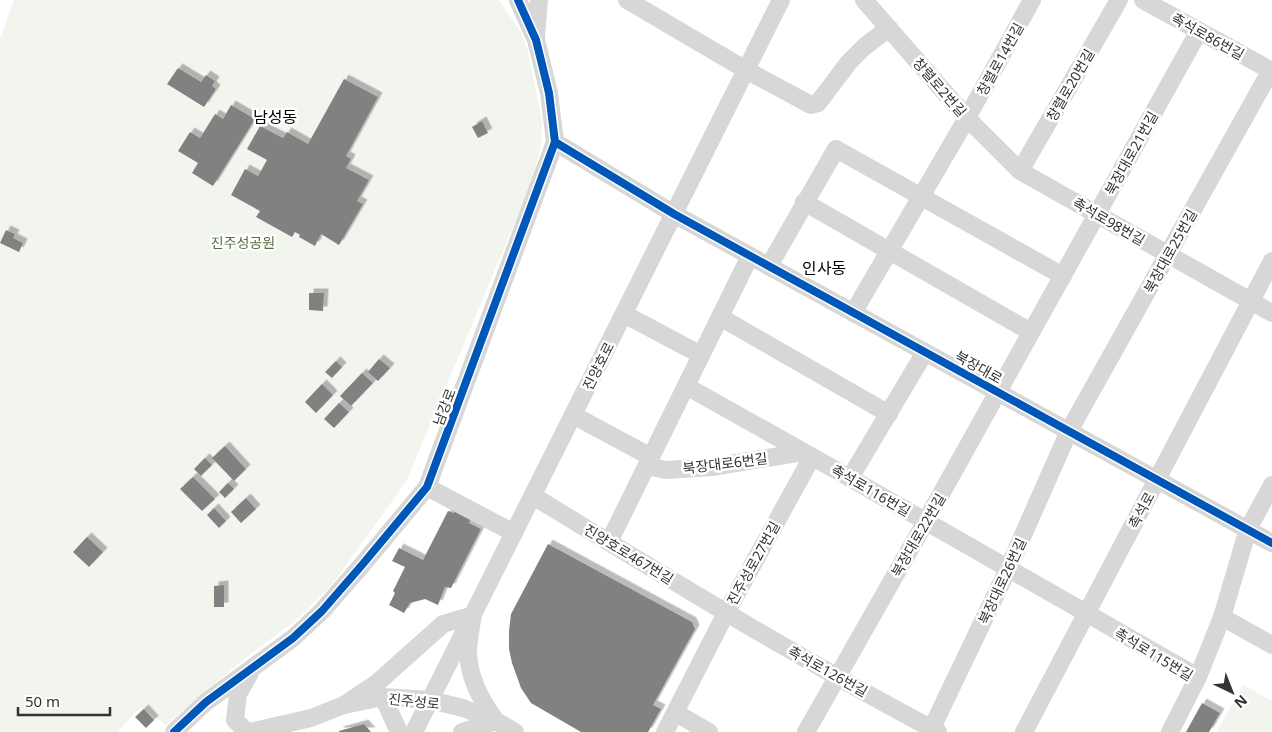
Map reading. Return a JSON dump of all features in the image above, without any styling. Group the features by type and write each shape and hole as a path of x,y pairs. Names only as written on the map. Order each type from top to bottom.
{"street":[{"name":"남강로","path":"174,732 206,702 293,638 322,611 427,487 555,142 549,92 536,40 518,0"},
{"path":"536,40 538,0"},
{"path":"626,0 746,70 811,105 818,103 864,47 889,28"},
{"path":"657,18 660,0"},
{"name":"진양호로","path":"414,732 781,0"},
{"name":"창렬로2번길","path":"864,0 967,118 1020,171"},
{"name":"창렬로14번길","path":"853,313 967,118 1032,0"},
{"name":"창렬로20번길","path":"1020,171 1119,0"},
{"name":"촉석로86번길","path":"1143,0 1271,71"},
{"name":"북장대로21번길","path":"998,392 1199,31"},
{"name":"북장대로25번길","path":"1069,431 1271,71"},
{"name":"북장대로","path":"555,142 674,214 1272,543"},
{"path":"769,266 836,148 1063,276"},
{"name":"촉석로98번길","path":"1020,171 1272,313"},
{"path":"804,202 1031,332"},
{"path":"609,542 750,256"},
{"name":"촉석로","path":"1024,732 1272,261"},
{"path":"624,314 701,356"},
{"path":"720,318 889,414"},
{"path":"850,478 924,352"},
{"path":"686,386 807,454"},
{"name":"북장대로22번길","path":"806,732 998,392"},
{"name":"북장대로6번길","path":"573,415 666,470 712,467 807,454"},
{"name":"북장대로26번길","path":"933,731 1069,431"},
{"name":"촉석로116번길","path":"807,454 1086,614"},
{"name":"진주성로27번길","path":"665,732 807,454"},
{"path":"1198,677 1219,623 1248,529 1272,485"},
{"path":"427,487 514,533"},
{"name":"진양호로467번길","path":"532,496 726,613"},
{"name":"촉석로126번길","path":"726,613 933,731"},
{"name":"촉석로115번길","path":"1086,614 1198,677 1170,732"},
{"path":"344,705 377,683 443,624 473,615 468,654 472,676 482,703 496,721 462,732"},
{"path":"1219,623 1272,645"},
{"path":"249,732 235,720 238,694 252,669"},
{"path":"383,697 398,732"},
{"name":"진주성로","path":"249,732 307,725 344,705 383,697 430,700 464,708 496,721 515,732"},
{"path":"676,712 709,732"}],"green space":[{"name":"진주성공원","path":"14,0 499,0 520,31 527,48 542,120 541,145 531,184 406,482 333,583 299,618 244,659 166,725 141,707 117,732 0,732 0,39"},
{"path":"1243,685 1272,701 1272,732 1217,732"}],"building":[{"path":"178,68 201,82 206,75 215,81 212,86 216,89 204,107 167,84"},
{"path":"344,79 378,97 346,156 351,159 346,168 369,180 357,201 363,204 339,245 321,234 315,246 299,237 300,235 295,232 292,237 256,217 260,211 231,195 245,169 258,176 267,160 247,149 260,126 283,138 287,132 308,144"},
{"path":"231,105 255,119 213,186 192,173 198,163 178,151 190,132 200,138 215,114 223,119"},
{"path":"482,121 488,133 478,138 472,127"},
{"path":"6,230 15,234 13,238 23,243 19,252 0,243"},
{"path":"309,293 324,293 323,311 309,310"},
{"path":"379,359 390,368 378,381 368,372"},
{"path":"336,361 342,367 332,378 325,372"},
{"path":"362,373 373,383 351,406 340,396"},
{"path":"322,384 333,395 316,413 305,402"},
{"path":"339,403 349,412 334,428 324,419"},
{"path":"225,446 246,469 234,481 212,458"},
{"path":"205,458 212,465 201,476 194,469"},
{"path":"193,477 215,499 202,511 180,489"},
{"path":"228,483 234,489 225,498 219,492"},
{"path":"246,498 256,509 241,523 231,512"},
{"path":"214,508 226,521 219,528 207,515"},
{"path":"456,508 472,516 469,523 481,529 451,588 445,587 438,605 425,599 410,603 404,613 389,605 395,593 393,591 405,567 392,561 399,548 423,560 448,511 454,513"},
{"path":"87,537 103,552 89,567 73,552"},
{"path":"548,544 692,622 695,629 653,705 661,709 648,732 581,732 531,703 521,688 509,649 511,614"},
{"path":"224,585 224,607 214,607 214,586"},
{"path":"1202,703 1220,713 1209,732 1186,732"},
{"path":"144,709 154,720 146,728 135,717"},
{"path":"364,724 371,732 339,732 339,731"}],"cycle path":[{"path":"174,732 206,702 293,638 322,611 427,487 555,142 549,93 536,40 518,0"},
{"path":"555,142 674,214 1272,543"}],"district":[{"name":"남성동","path":"275,117"},
{"name":"인사동","path":"824,268"}]}
